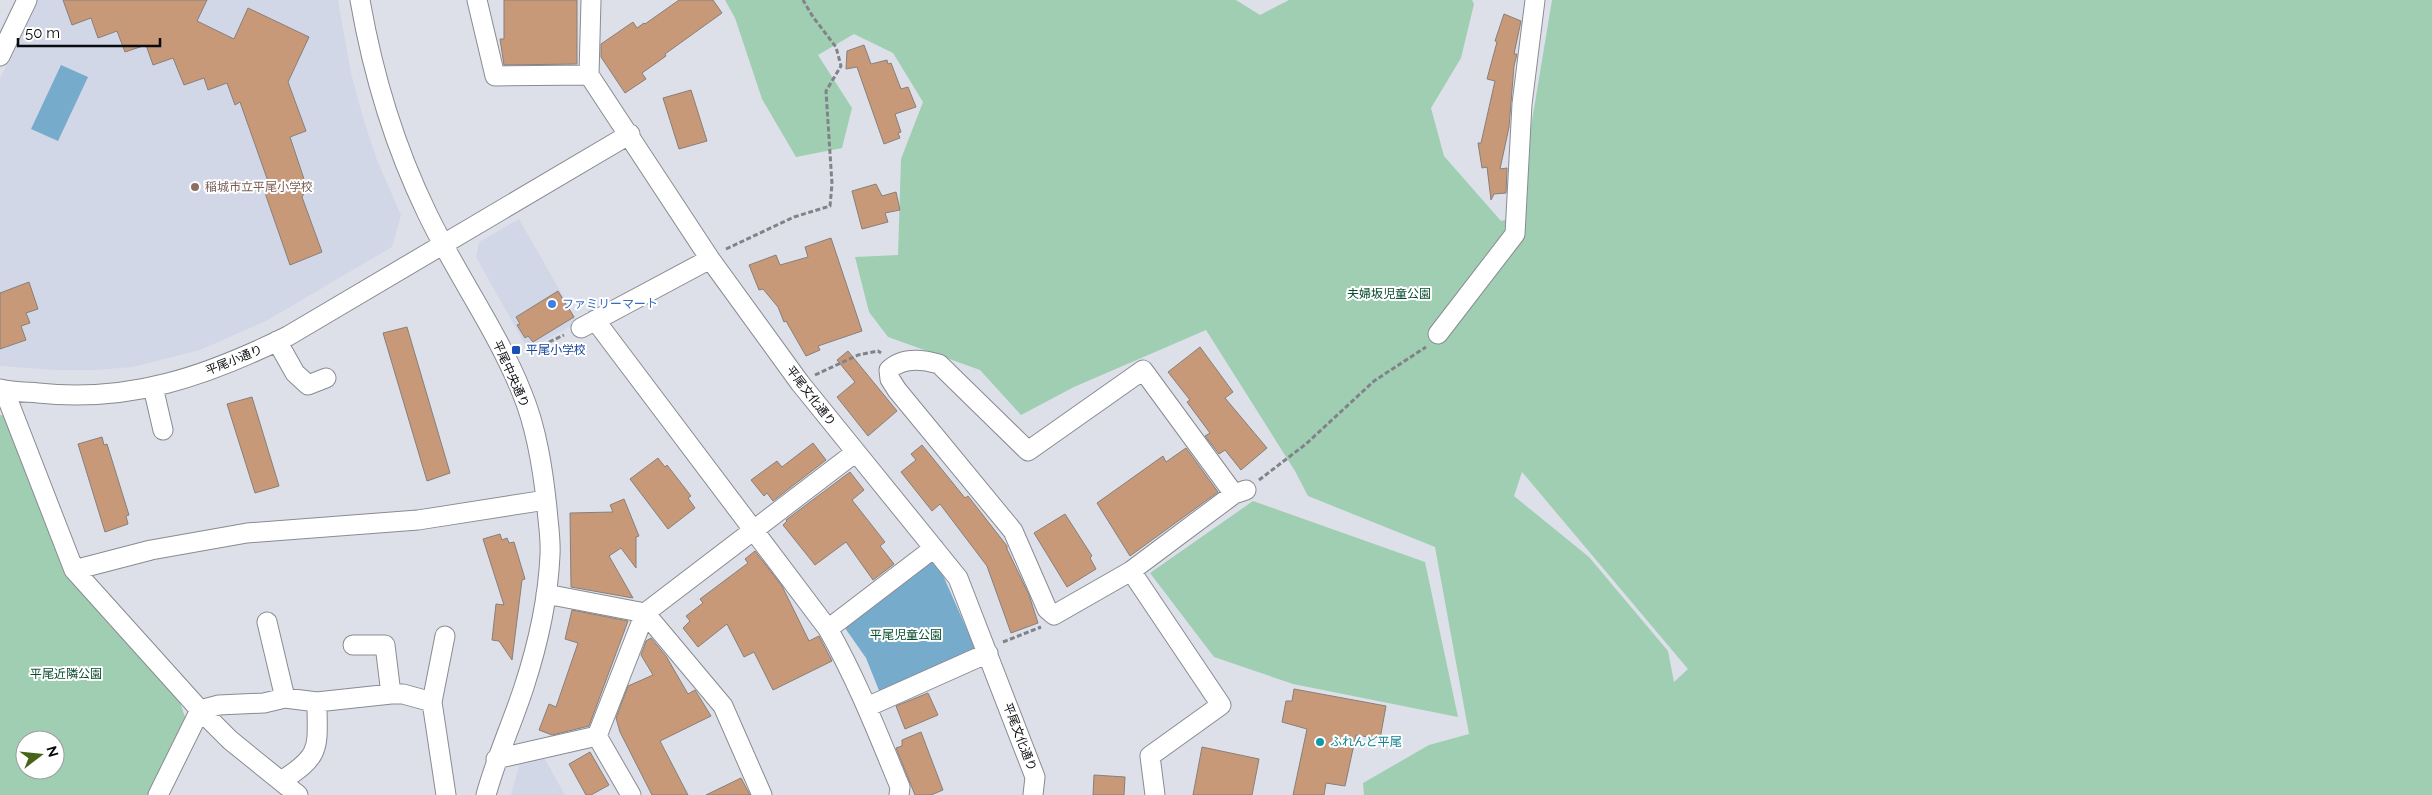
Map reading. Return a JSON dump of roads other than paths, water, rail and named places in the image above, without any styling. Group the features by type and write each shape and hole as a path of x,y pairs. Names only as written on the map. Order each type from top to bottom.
{"street":[{"path":"0,56 27,0"},
{"name":"平尾中央通り","path":"360,0 369,53 386,113 406,168 443,246 497,339 522,393 542,467 550,552 539,637 523,689 496,759 486,795"},
{"path":"477,0 495,76 589,75 591,0"},
{"path":"1438,334 1516,234 1522,104 1534,0"},
{"name":"平尾文化通り","path":"589,75 630,134 710,259 800,383 958,578 1035,777 1033,795"},
{"name":"平尾小通り","path":"2,390 58,396 97,396 153,387 205,372 277,341 443,246 630,134"},
{"path":"710,259 588,324 754,528 828,629 848,664 867,707 900,787 899,795"},
{"path":"277,341 295,373 308,385 326,378"},
{"path":"910,360 938,364 1028,451 1143,370 1240,492 1131,571 1054,616 1047,609 1013,531 897,390 890,379 889,370 896,363 910,360"},
{"path":"153,387 163,430"},
{"path":"2,390 74,570 200,710 230,740 298,795"},
{"path":"597,736 645,613 856,452"},
{"path":"74,570 151,550 247,533 418,520 546,500"},
{"path":"828,629 934,548"},
{"path":"1131,571 1221,705 1150,756 1155,795"},
{"path":"546,594 645,613 723,706 762,795"},
{"path":"268,622 285,698"},
{"path":"444,636 432,702 446,795"},
{"path":"353,645 385,645 391,694"},
{"path":"867,707 987,651"},
{"path":"158,795 200,710 219,705 264,703 285,698 317,702 391,694 403,694 432,702"},
{"path":"281,781 301,769 317,749 317,702"},
{"path":"496,759 597,736"},
{"path":"597,736 631,795"}],"water":[{"path":"61,65 88,77 58,141 31,129"},
{"name":"平尾児童公園","path":"932,560 942,573 976,650 880,693 866,658 845,628"}],"place":[{"name":"稲城市立平尾小学校","path":"195,187"},
{"name":"ファミリーマート","path":"552,304"},
{"name":"平尾小学校","path":"516,350"},
{"name":"ふれんど平尾","path":"1320,742"}],"park label":[{"name":"夫婦坂児童公園","path":"1389,294"},
{"name":"平尾近隣公園","path":"66,674"}]}
